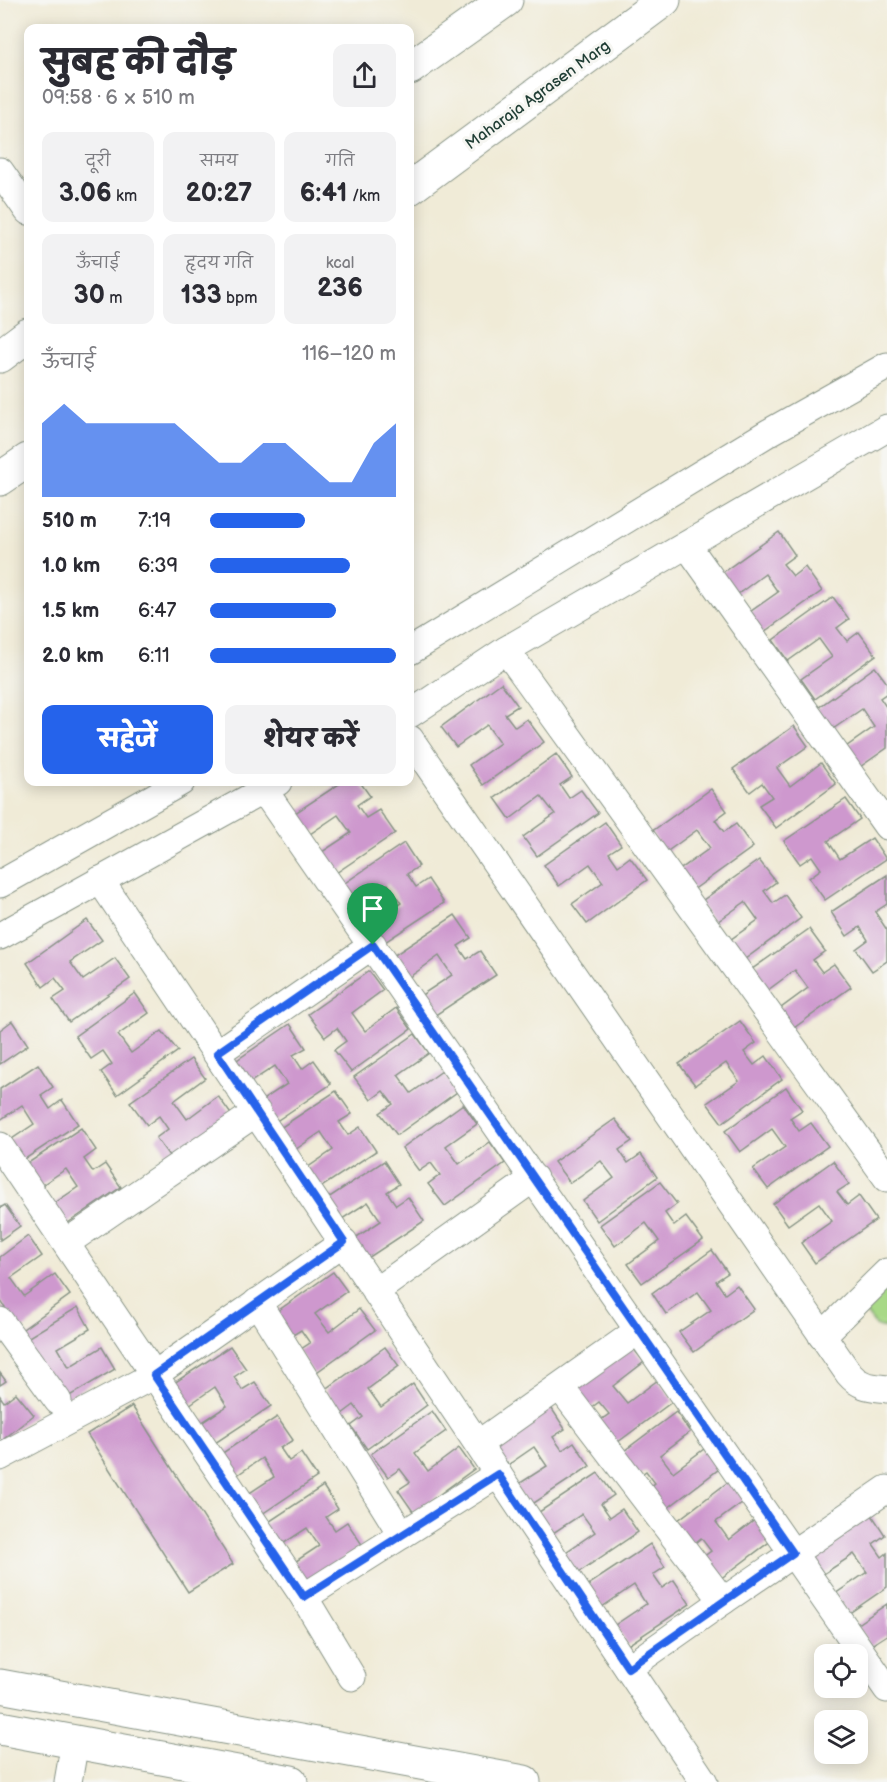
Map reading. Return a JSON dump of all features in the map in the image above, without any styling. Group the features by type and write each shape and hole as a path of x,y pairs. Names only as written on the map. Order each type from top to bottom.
{"street":[{"path":"414,65 506,0"},
{"name":"Maharaja Agrasen Marg","path":"414,185 664,0"},
{"path":"0,171 24,205"},
{"path":"0,356 24,338"},
{"path":"414,649 768,434 887,366"},
{"path":"414,711 506,650 887,429"},
{"path":"0,478 24,463"},
{"path":"687,545 887,826"},
{"path":"506,650 887,1178"},
{"path":"414,745 822,1336 856,1382 861,1385 887,1389"},
{"path":"0,884 175,786"},
{"path":"0,936 268,786"},
{"path":"271,786 373,945 887,1689"},
{"path":"100,880 704,1782"},
{"path":"217,1053 373,945"},
{"path":"66,1243 257,1112"},
{"path":"0,1146 304,1597 352,1677"},
{"path":"376,1291 534,1178"},
{"path":"0,1457 154,1375 344,1242"},
{"path":"822,1336 887,1272"},
{"path":"257,1302 402,1535"},
{"path":"0,1321 58,1401"},
{"path":"478,1444 639,1330"},
{"path":"560,1387 723,1601"},
{"path":"304,1597 498,1474"},
{"path":"628,1668 887,1489"},
{"path":"291,1782 0,1728 3,1687 524,1782"},
{"path":"68,1782 75,1742"}],"green space":[{"path":"887,1285 887,1328 876,1326 859,1304"}],"building":[{"path":"779,532 795,555 783,564 793,576 805,567 822,591 761,634 747,614 778,592 765,574 734,597 719,575"},
{"path":"833,597 849,619 837,628 847,641 859,632 876,655 815,699 801,679 832,657 819,639 788,661 773,640"},
{"path":"875,667 887,683 887,693 880,698 887,708 887,748 857,769 843,749 874,727 862,709 830,731 815,710"},
{"path":"501,683 518,706 505,714 515,727 527,719 544,742 483,785 469,765 500,743 487,725 456,747 441,727"},
{"path":"794,726 808,746 777,768 790,786 821,763 836,784 776,828 759,805 772,797 762,783 750,792 733,769"},
{"path":"556,754 572,777 560,785 569,798 581,790 598,813 537,856 523,837 555,814 541,796 510,819 495,798"},
{"path":"336,786 363,786 370,796 357,805 366,818 379,810 395,833 333,875 319,854 351,833 338,815 307,836 292,815"},
{"path":"711,789 727,811 715,820 724,832 736,824 753,847 693,890 678,871 710,848 697,830 665,853 651,832"},
{"path":"846,799 860,819 828,841 840,859 872,838 886,859 825,900 809,878 821,869 812,856 800,864 784,841"},
{"path":"605,822 621,845 609,853 618,866 630,857 647,880 587,924 572,904 603,882 590,864 559,886 544,865"},
{"path":"404,843 419,866 407,874 416,887 428,879 444,903 382,944 369,924 401,903 388,884 356,906 342,885"},
{"path":"759,860 776,882 764,891 773,903 785,895 801,918 741,962 727,942 758,920 745,902 714,924 699,903"},
{"path":"887,875 887,904 875,912 887,930 887,961 872,971 856,949 868,940 860,927 847,936 831,912"},
{"path":"455,915 471,938 458,946 467,959 480,951 496,975 434,1016 420,996 452,975 439,956 408,978 393,956"},
{"path":"87,920 102,940 70,962 83,980 115,958 130,979 69,1022 53,999 65,991 55,978 43,987 27,963"},
{"path":"809,929 825,951 813,960 822,972 834,964 851,987 791,1030 777,1011 808,988 795,970 764,993 748,972"},
{"path":"369,971 383,990 352,1013 365,1031 396,1008 411,1029 351,1072 334,1050 346,1041 337,1028 325,1037 308,1014"},
{"path":"135,993 149,1013 118,1035 131,1053 162,1031 178,1051 117,1095 101,1072 112,1064 103,1051 91,1059 75,1036"},
{"path":"12,1021 28,1045 0,1064 0,1030"},
{"path":"740,1021 756,1043 744,1052 754,1065 766,1056 782,1079 722,1123 707,1103 739,1081 726,1063 695,1085 679,1064"},
{"path":"290,1024 306,1048 293,1055 302,1069 314,1060 331,1084 269,1126 255,1105 287,1084 275,1066 243,1087 228,1066"},
{"path":"415,1034 429,1053 398,1075 411,1093 442,1071 457,1092 397,1135 380,1113 393,1104 383,1091 371,1100 354,1077"},
{"path":"191,1059 205,1078 174,1101 187,1119 218,1096 233,1117 172,1160 156,1138 168,1129 159,1116 147,1125 130,1102"},
{"path":"38,1064 53,1087 41,1095 50,1109 62,1100 78,1124 16,1165 3,1145 34,1124 22,1105 0,1120 0,1089"},
{"path":"786,1087 802,1110 790,1118 799,1131 811,1123 828,1146 768,1189 753,1169 785,1147 772,1129 740,1152 725,1131"},
{"path":"336,1091 352,1114 339,1122 348,1135 360,1127 376,1151 314,1192 301,1172 333,1150 321,1132 289,1154 274,1132"},
{"path":"463,1104 477,1124 446,1146 459,1164 490,1142 505,1163 445,1206 428,1184 440,1175 431,1163 419,1171 402,1148"},
{"path":"615,1119 632,1141 619,1150 628,1163 641,1154 657,1177 597,1221 583,1201 614,1178 601,1161 570,1183 554,1162"},
{"path":"81,1128 96,1150 84,1159 93,1172 105,1164 121,1187 59,1229 46,1209 78,1187 66,1169 33,1191 19,1169"},
{"path":"384,1161 399,1184 387,1192 396,1205 408,1197 424,1221 362,1262 349,1242 381,1221 368,1202 336,1223 322,1202"},
{"path":"833,1161 849,1184 837,1192 847,1205 859,1196 876,1220 815,1263 801,1243 832,1221 819,1203 788,1225 773,1204"},
{"path":"660,1182 677,1204 665,1213 674,1226 686,1217 703,1240 642,1283 628,1264 659,1241 646,1223 615,1246 600,1225"},
{"path":"5,1205 20,1226 0,1240 0,1208"},
{"path":"28,1236 42,1256 11,1278 24,1296 55,1274 70,1295 9,1339 0,1311 5,1307 0,1300 0,1257"},
{"path":"712,1250 728,1273 716,1281 725,1294 737,1285 754,1309 694,1352 679,1332 711,1310 698,1292 666,1314 652,1293"},
{"path":"333,1272 347,1291 315,1314 329,1332 359,1309 375,1330 314,1374 298,1351 310,1343 301,1330 288,1338 272,1315"},
{"path":"78,1307 90,1329 58,1348 69,1367 102,1347 115,1369 51,1407 14,1346"},
{"path":"629,1343 644,1362 613,1386 627,1403 658,1380 673,1401 614,1445 597,1423 609,1414 599,1402 587,1411 570,1388"},
{"path":"230,1346 246,1369 234,1377 242,1390 255,1382 271,1406 209,1447 195,1427 227,1406 215,1387 183,1409 168,1387"},
{"path":"385,1347 399,1366 368,1389 381,1407 413,1384 427,1405 367,1449 351,1426 363,1417 354,1405 342,1414 325,1390"},
{"path":"0,1373 6,1381 0,1385"},
{"path":"16,1393 34,1415 0,1442 0,1396 4,1402"},
{"path":"132,1406 233,1564 188,1592 87,1434"},
{"path":"550,1406 565,1429 553,1437 562,1450 574,1442 590,1466 528,1507 514,1487 547,1466 534,1447 502,1469 488,1448"},
{"path":"432,1411 446,1431 415,1453 428,1471 459,1448 474,1469 414,1513 398,1490 410,1482 400,1469 388,1477 371,1454"},
{"path":"676,1412 690,1432 660,1455 673,1472 704,1449 719,1469 660,1514 643,1492 655,1483 646,1471 633,1480 616,1457"},
{"path":"277,1417 293,1440 280,1448 289,1461 301,1453 317,1477 256,1518 242,1498 274,1477 262,1458 230,1480 215,1458"},
{"path":"598,1473 614,1495 601,1504 610,1517 622,1509 638,1532 576,1574 563,1554 595,1532 582,1514 550,1535 536,1514"},
{"path":"732,1479 747,1499 716,1522 729,1540 760,1516 776,1537 716,1582 699,1560 711,1551 701,1538 690,1547 673,1524"},
{"path":"323,1486 338,1509 326,1517 335,1530 347,1522 363,1546 301,1587 287,1567 319,1546 307,1528 275,1549 261,1527"},
{"path":"870,1512 885,1535 873,1544 882,1557 887,1553 887,1587 848,1614 835,1594 867,1572 854,1554 822,1575 808,1554"},
{"path":"650,1544 665,1567 653,1575 662,1588 674,1580 690,1604 628,1645 615,1625 646,1604 634,1585 602,1607 588,1585"},
{"path":"887,1604 887,1635 870,1646 856,1625"}],"route":[{"path":"373,945 793,1553 628,1668 498,1474 304,1597 154,1375 344,1242 217,1053 373,945"}]}
